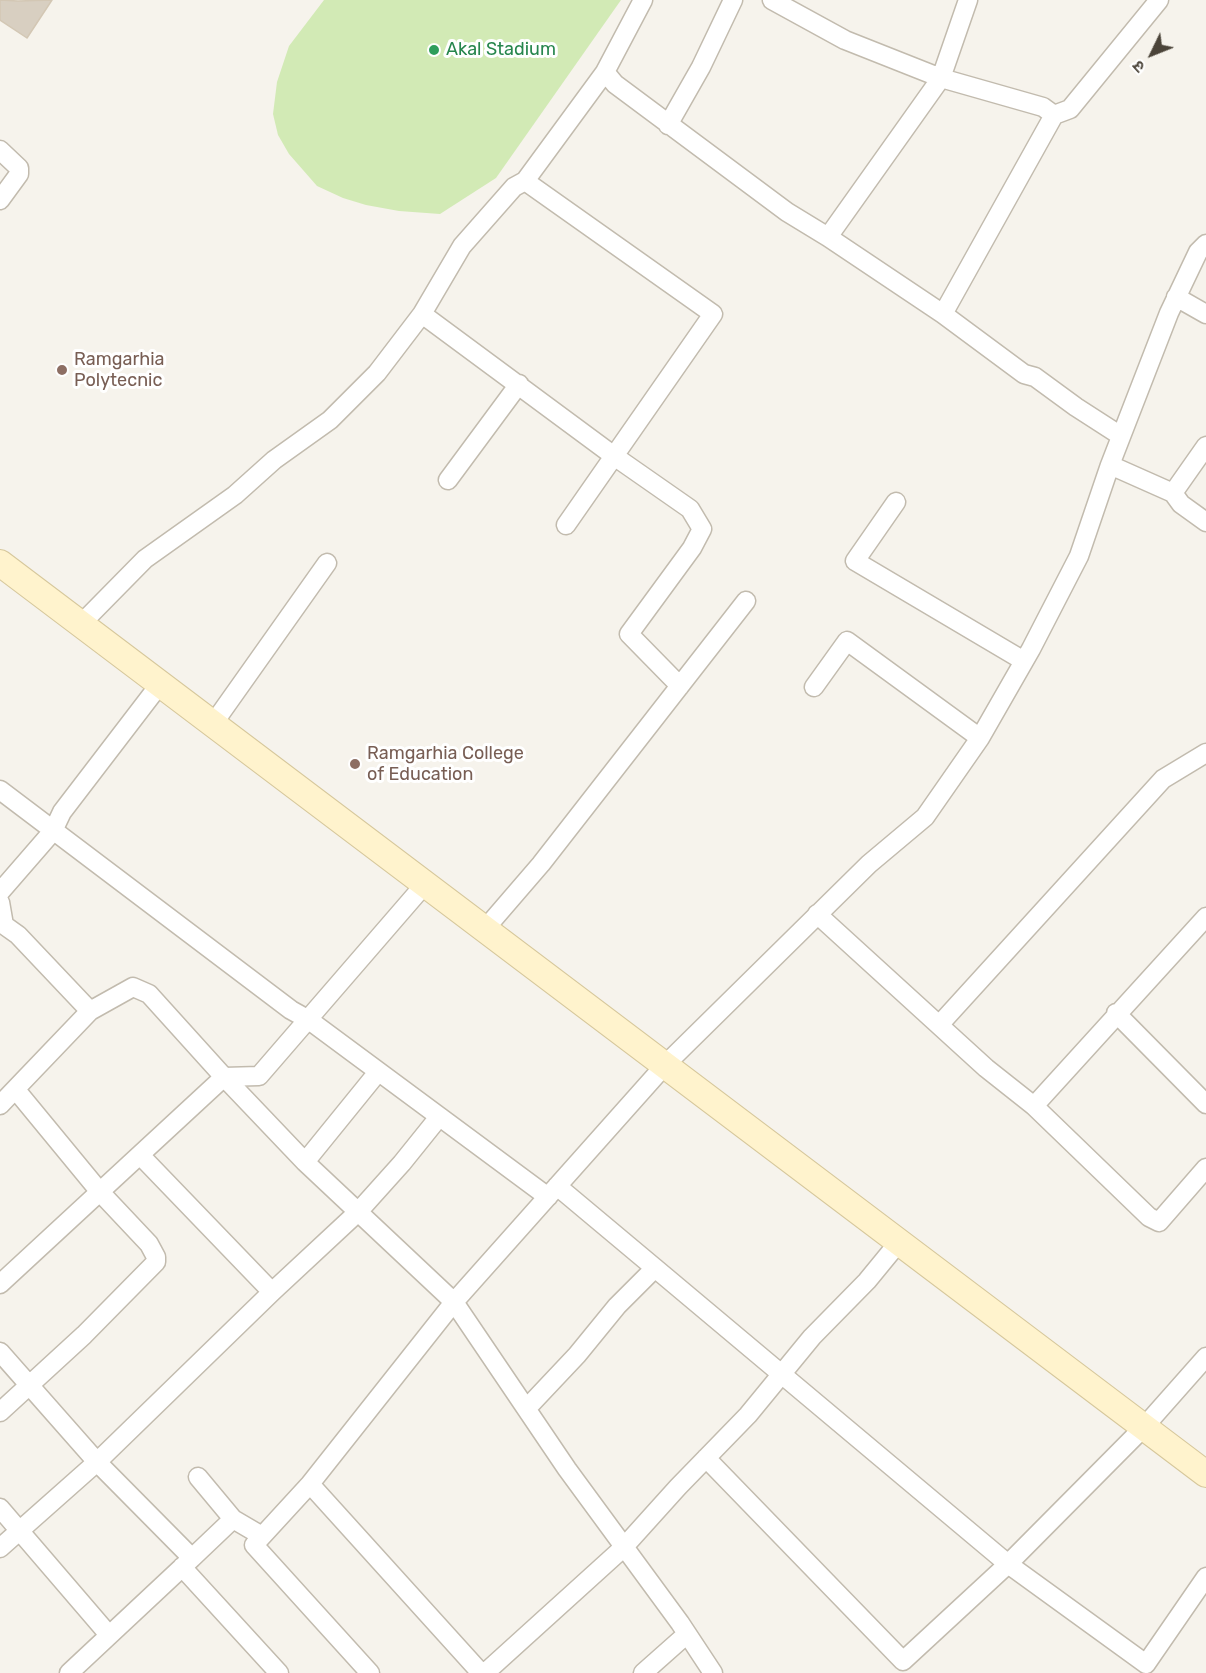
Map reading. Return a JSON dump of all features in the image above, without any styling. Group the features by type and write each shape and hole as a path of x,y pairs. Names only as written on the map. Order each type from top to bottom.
{"main road":[{"path":"0,563 1206,1474"}],"street":[{"path":"81,624 145,559 235,495 274,460 330,420 377,373 422,314 462,246 514,187 525,181 605,72 643,0"},
{"path":"668,125 701,67 733,0"},
{"path":"772,0 845,40 941,78 1043,107 1054,115"},
{"path":"828,237 941,78 968,0"},
{"path":"943,314 1054,115 1070,109 1159,0"},
{"path":"605,72 615,84 668,125 787,212 943,314 1024,374 1035,377 1121,436"},
{"path":"0,150 19,168 19,174 0,200"},
{"path":"525,181 713,314 566,525"},
{"path":"370,1673 254,1545 310,1484 454,1302 665,1065 869,864 925,817 980,738 1024,661 1079,556 1110,465 1176,297 1198,252 1206,244"},
{"path":"1176,297 1206,314"},
{"path":"422,314 614,456 690,508 702,529 692,548 629,634 680,686"},
{"path":"448,480 519,384"},
{"path":"1173,493 1206,446"},
{"path":"1110,465 1173,493 1181,504 1206,522"},
{"path":"896,502 855,561 1024,661"},
{"path":"213,724 327,563"},
{"path":"485,929 541,864 746,601"},
{"path":"814,687 847,641 980,738"},
{"path":"0,892 53,831 62,812 160,684"},
{"path":"940,1024 1163,779 1206,753"},
{"path":"0,790 291,1010 309,1020 439,1117 553,1192 655,1268 1008,1564 1143,1669 1206,1577"},
{"path":"0,1284 224,1077 259,1076 425,884"},
{"path":"0,902 2,927 18,935 90,1011"},
{"path":"817,914 986,1068 1034,1106 1149,1217 1159,1222 1206,1168"},
{"path":"1034,1106 1116,1013 1205,920"},
{"path":"0,1105 90,1011 133,987 149,994 305,1162 454,1302 567,1469 713,1673"},
{"path":"1116,1013 1206,1104"},
{"path":"305,1162 378,1072"},
{"path":"0,1412 130,1291 156,1262 156,1257 149,1244 100,1192 16,1090"},
{"path":"0,1548 97,1462 358,1212 439,1117"},
{"path":"140,1155 272,1292"},
{"path":"310,1484 483,1673 623,1548 748,1415 812,1337 867,1281 899,1242"},
{"path":"527,1408 577,1355 617,1306 655,1268"},
{"path":"0,1352 187,1562 279,1673"},
{"path":"706,1458 907,1667 1144,1427 1206,1357"},
{"path":"198,1477 233,1519 262,1536"},
{"path":"0,1508 109,1635"},
{"path":"69,1673 233,1519"},
{"path":"644,1673 687,1634"}],"green space":[{"path":"324,0 621,0 496,178 440,214 399,211 366,205 317,186 289,154 278,135 273,114 277,82 289,46"}],"building":[{"path":"0,0 52,0 27,38 0,20"}],"place":[{"name":"Akal Stadium","path":"434,50"},
{"name":"Ramgarhia Polytecnic","path":"62,370"},
{"name":"Ramgarhia College of Education","path":"355,764"}]}
